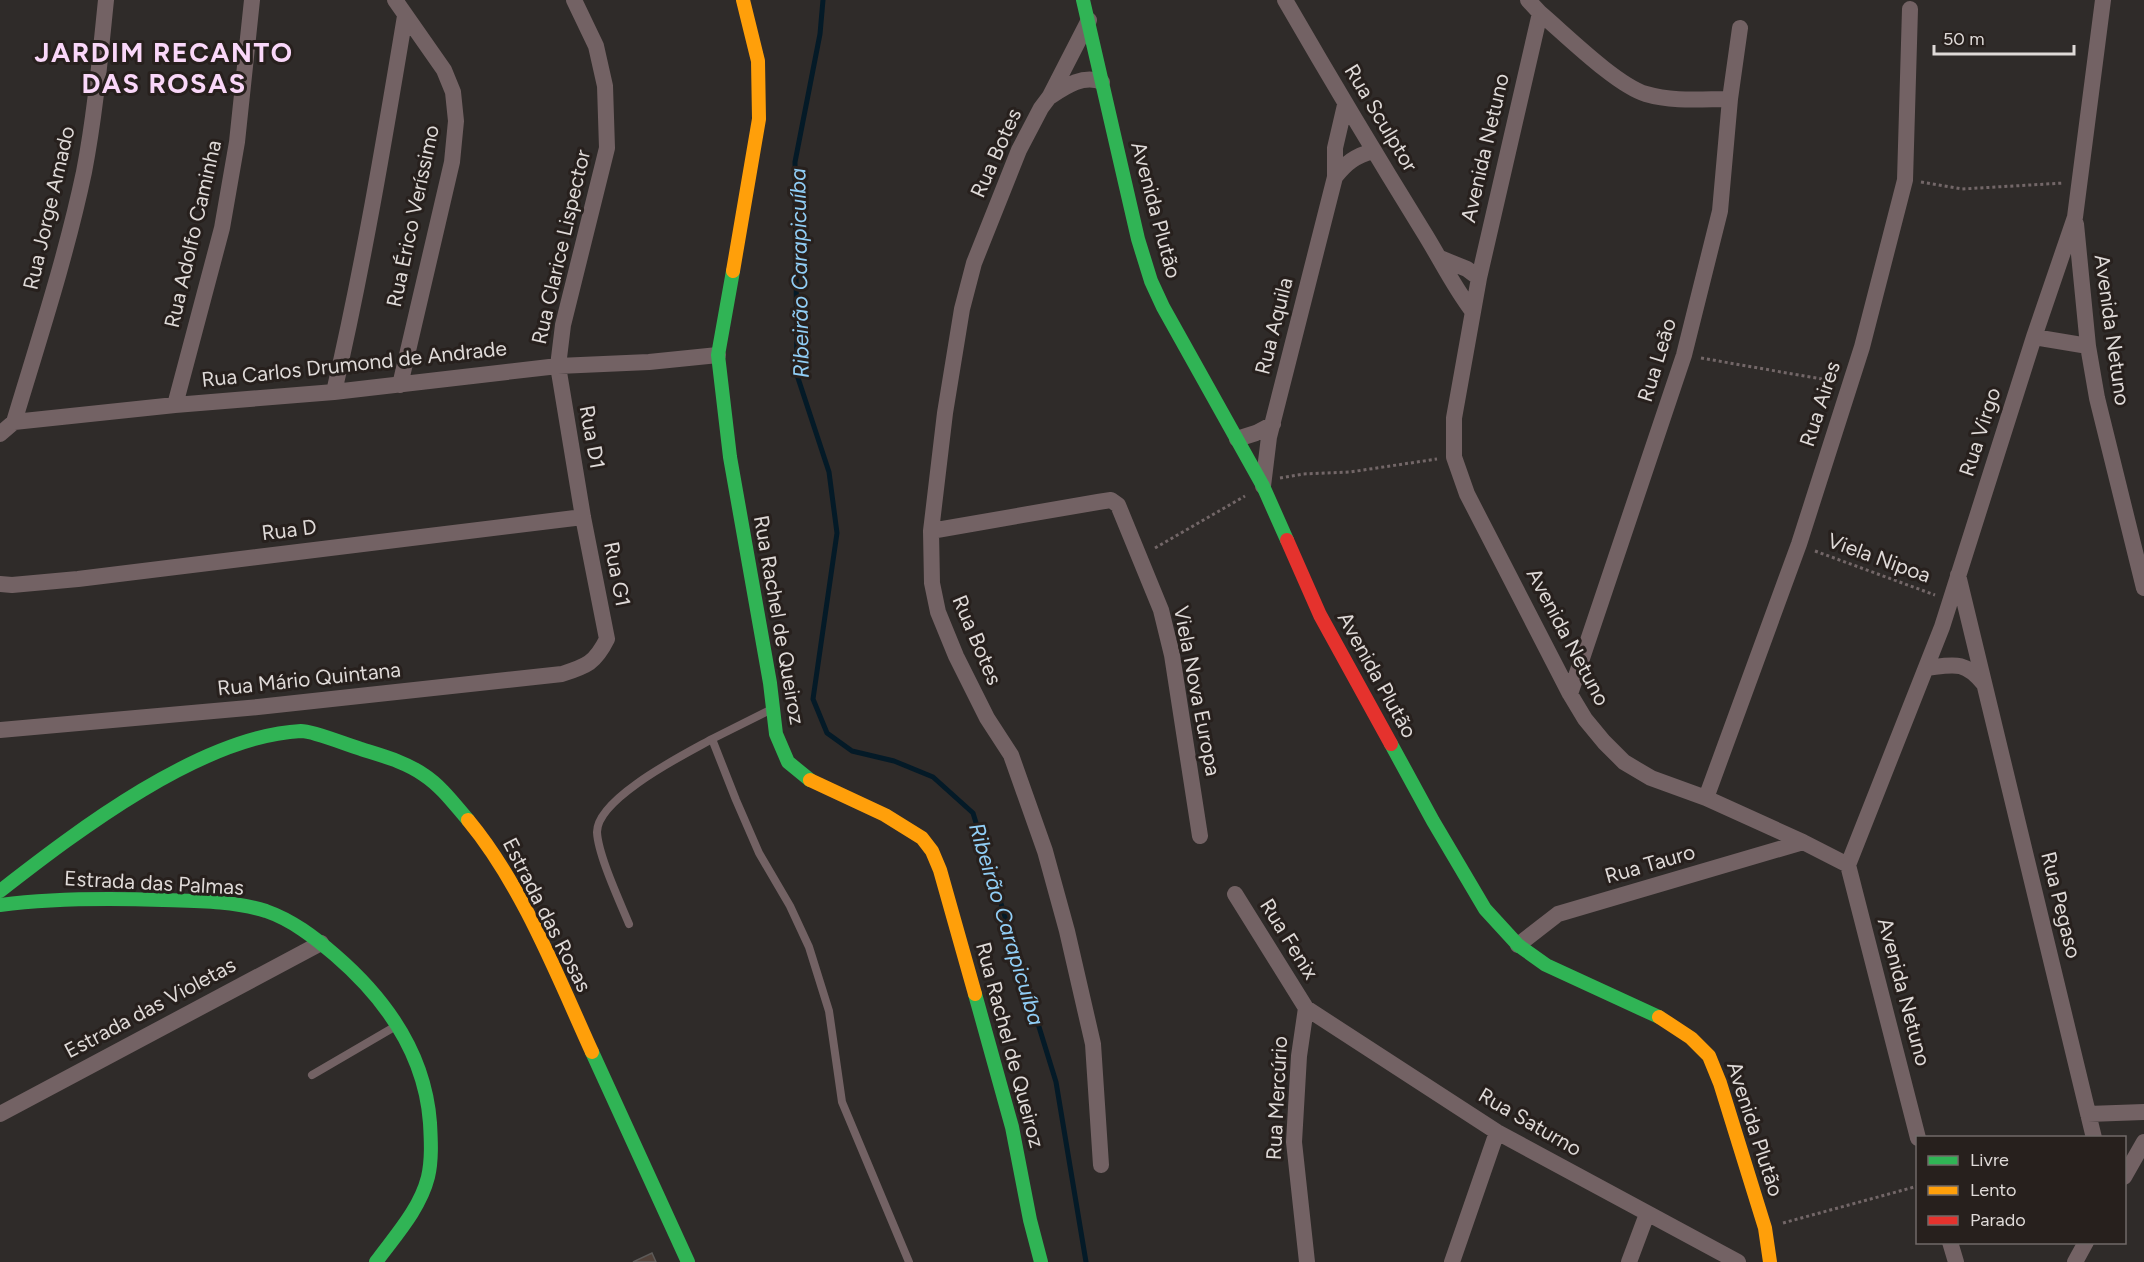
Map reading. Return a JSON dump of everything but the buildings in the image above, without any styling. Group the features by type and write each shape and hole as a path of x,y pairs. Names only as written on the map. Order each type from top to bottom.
{"street":[{"name":"Rua Jorge Amado","path":"14,422 59,277 84,172 96,103 106,0"},
{"name":"Rua Adolfo Caminha","path":"175,405 222,228 237,142 252,0"},
{"name":"Rua Érico Veríssimo","path":"395,0 444,70 453,92 456,121 452,162 400,385"},
{"name":"Rua Clarice Lispector","path":"558,366 563,325 607,148 605,87 596,46 574,0"},
{"name":"Rua Rachel de Queiroz","path":"743,0 758,61 759,119 718,355 730,457 770,683 776,734 788,762 800,773 814,783 902,824 922,838 932,851 940,870 1012,1127 1030,1220 1041,1262"},
{"name":"Avenida Plutão","path":"1083,0 1138,239 1151,282 1263,486 1320,615 1433,821 1485,909 1518,945 1546,965 1667,1021 1691,1038 1709,1056 1720,1083 1765,1228 1770,1262"},
{"name":"Rua Sculptor","path":"1285,0 1345,105 1440,258 1455,289 1473,312"},
{"name":"Rua Virgo","path":"1848,865 1942,627 2034,336 2075,217 2103,0"},
{"path":"1534,6 1620,81 1645,94 1680,99 1730,99"},
{"name":"Avenida Netuno","path":"1534,6 1479,278 1454,418 1454,456 1467,494 1570,694 1585,719 1604,742 1624,762 1651,778 1706,798 1848,865 1918,1136"},
{"name":"Rua Aires","path":"1706,798 1799,544 1862,347 1905,180 1910,9"},
{"path":"334,392 355,302 378,181 405,16"},
{"name":"Rua Botes","path":"1089,20 1019,150 974,263 962,309 947,401 931,531 932,583 938,612 981,708 1011,756 1045,851 1067,931 1093,1044 1101,1165"},
{"name":"Rua Leão","path":"1570,694 1684,355 1720,211 1730,99 1740,28"},
{"name":"Rua Botes","path":"1050,96 1081,80 1094,78 1102,82"},
{"name":"Rua Aquila","path":"1263,486 1273,424 1335,177 1335,148 1345,105"},
{"path":"1335,177 1348,162 1373,151"},
{"name":"Avenida Netuno","path":"2075,217 2088,346 2112,462 2144,588"},
{"path":"1440,258 1467,269 1479,278"},
{"path":"2034,336 2088,346"},
{"name":"Rua Carlos Drumond de Andrade","path":"14,422 175,405 334,392 558,366 650,362 718,355"},
{"name":"Rua D1","path":"558,366 583,517"},
{"path":"0,434 14,422"},
{"path":"1238,439 1273,424"},
{"name":"Viela Nova Europa","path":"931,531 1111,500 1118,505 1161,609 1172,655 1200,836"},
{"name":"Rua D","path":"0,584 78,579 583,517"},
{"name":"Rua G1","path":"583,517 607,639"},
{"name":"Rua Pegaso","path":"1957,574 2094,1136"},
{"name":"Rua Mário Quintana","path":"0,730 258,707 562,674 583,667 599,656 607,639"},
{"path":"1926,668 1959,664 1973,670 1984,683"},
{"name":"Estrada das Rosas","path":"0,891 57,846 148,787 196,761 252,739 303,731 401,762 425,775 454,803 480,834 502,867 540,939 688,1262"},
{"name":"Rua Tauro","path":"1518,945 1558,914 1803,842"},
{"name":"Rua Fenix","path":"1235,894 1306,1008"},
{"name":"Estrada das Palmas","path":"0,905 81,897 202,902 258,909 285,920 321,943 345,962 370,987 399,1024 413,1050 427,1089 431,1122 431,1156 425,1186 404,1222 376,1262"},
{"name":"Estrada das Violetas","path":"0,1114 321,943"},
{"name":"Rua Saturno","path":"1306,1008 1497,1132 1738,1262"},
{"name":"Rua Mercúrio","path":"1306,1008 1299,1056 1294,1142 1307,1262"},
{"path":"2088,1114 2144,1112"},
{"path":"1452,1262 1497,1132"},
{"path":"2126,1174 2144,1142"},
{"path":"1629,1262 1647,1214"},
{"path":"1951,1244 1956,1262"},
{"path":"2075,1262 2085,1244"}],"lane":[{"path":"629,924 601,851 597,830 607,809 649,774 712,738 773,709"},
{"path":"712,738 759,853 790,906 809,947 829,1011 842,1102 909,1262"},
{"path":"312,1075 399,1024"}],"path":[{"path":"1905,180 1962,189 2079,182"},
{"path":"1684,355 1850,384"},
{"path":"1140,556 1281,477 1350,472 1454,456"},
{"name":"Viela Nipoa","path":"1799,544 1841,562 1949,600"},
{"path":"1765,1228 1916,1186"}],"waterway":[{"name":"Ribeirão Carapicuíba","path":"823,0 820,34 795,162 797,375 829,472 837,533 813,699 827,733 852,751 894,761 933,777 973,813 1056,1082 1086,1262"}],"traffic: fast":[{"path":"1083,0 1138,239 1151,281 1163,307 1263,486 1287,540"},
{"path":"733,271 718,355 730,457 770,683 776,734 788,762 810,780"},
{"path":"0,891 103,815 182,768 223,750 263,737 301,731 410,766 448,796 468,820"},
{"path":"1391,744 1485,909 1518,945 1546,965 1659,1017"},
{"path":"0,905 101,899 202,901 241,905 266,911 294,924 354,972 386,1009 411,1051 427,1098 430,1123 430,1164 424,1189 406,1222 376,1262"},
{"path":"975,994 1012,1127 1030,1220 1041,1262"},
{"path":"592,1052 688,1262"}],"traffic: slow":[{"path":"733,271 759,119 758,61 743,0"},
{"path":"810,780 885,815 922,838 932,851 940,870 975,994"},
{"path":"468,820 487,845 522,902 552,962 592,1052"},
{"path":"1659,1017 1691,1038 1709,1056 1720,1083 1765,1228 1770,1262"}],"traffic: jam":[{"path":"1287,540 1320,615 1391,744"}],"district":[{"name":"JARDIM RECANTO DAS ROSAS","path":"164,68"}]}
